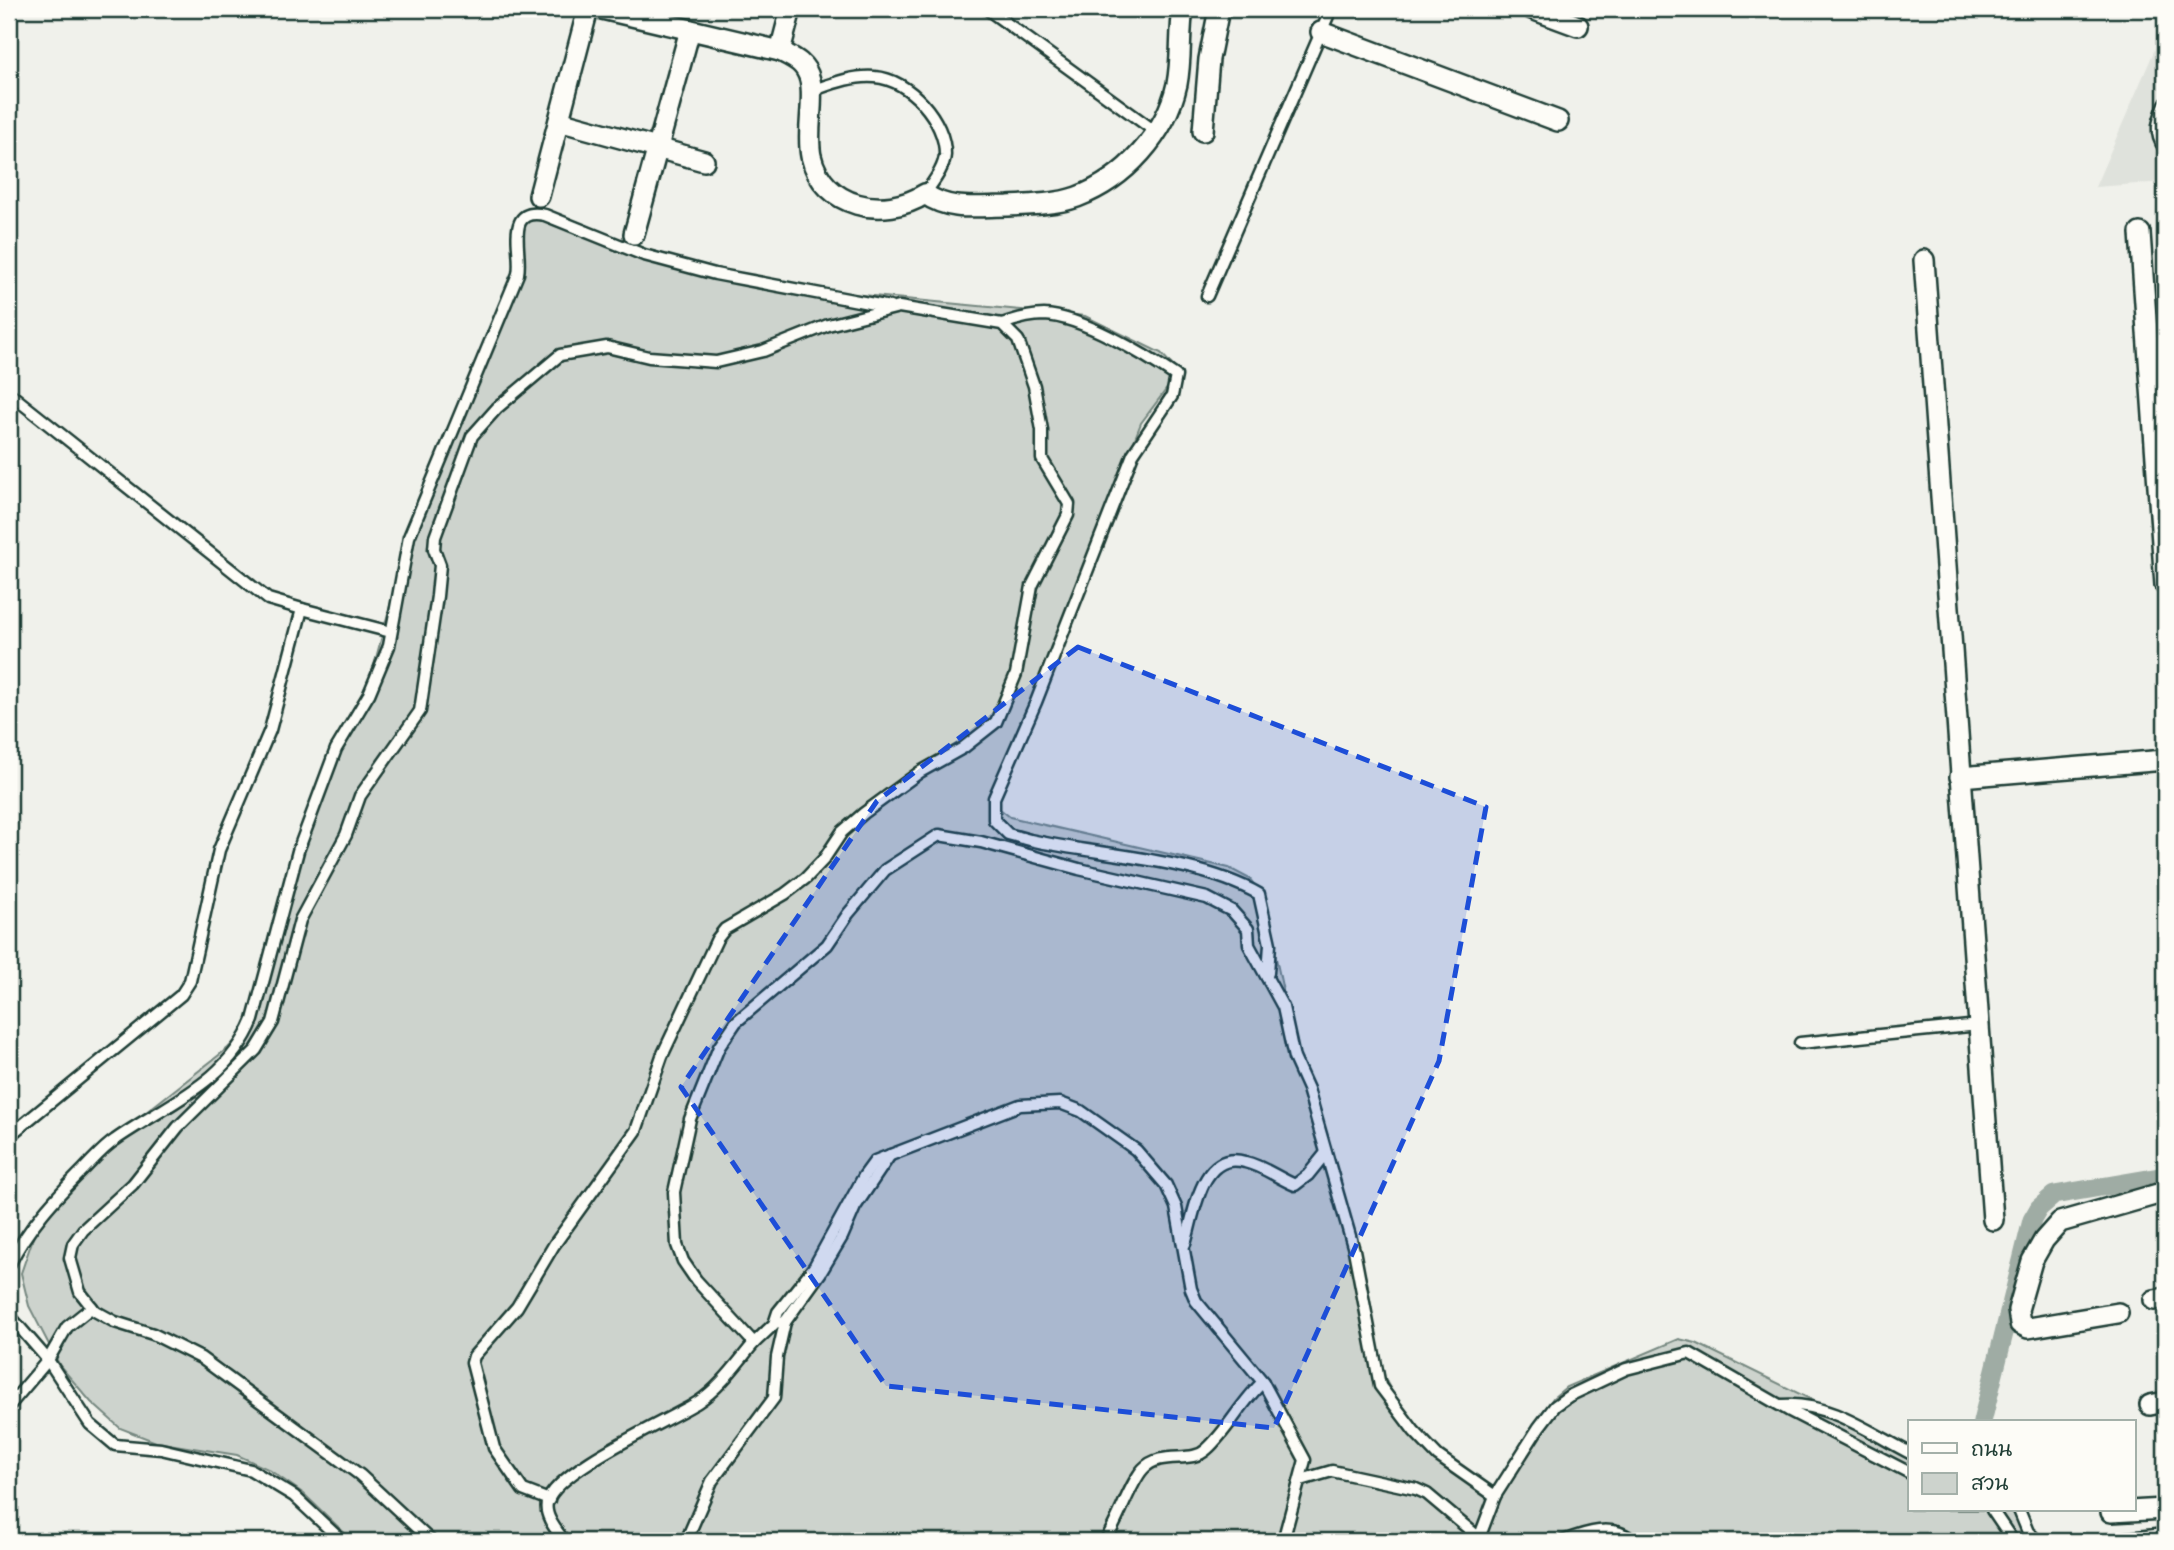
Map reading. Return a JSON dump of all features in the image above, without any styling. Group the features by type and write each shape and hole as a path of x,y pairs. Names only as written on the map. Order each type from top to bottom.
{"street":[{"path":"539,196 588,9"},
{"path":"602,9 780,51 804,67 811,91 808,123 811,155 823,182 842,197 875,209 896,208 925,194 937,203 965,208 1076,198 1104,184 1131,164 1156,132 1176,87 1182,49 1183,9"},
{"path":"780,51 791,9"},
{"path":"1203,131 1209,60 1219,9"},
{"path":"1532,9 1578,26"},
{"path":"634,234 690,30"},
{"path":"1321,32 1558,121"},
{"path":"559,121 704,161"},
{"path":"2140,233 2165,585"},
{"path":"1924,260 1993,1220"},
{"path":"1960,777 2165,760"},
{"path":"2118,1312 2028,1328 2020,1324 2018,1310 2032,1261 2044,1240 2060,1222 2165,1192"},
{"path":"2136,1511 2165,1509"}],"lane":[{"path":"986,9 1156,132"},
{"path":"1208,296 1331,9"},
{"path":"811,91 836,82 873,76 887,79 924,103 939,124 945,156 925,194"},
{"path":"2165,104 2157,125 2159,140 2165,149"},
{"path":"9,1265 25,1233 44,1208 113,1141 184,1098 229,1061 245,1040 253,1020 298,851 336,749 369,694 389,646 410,537 518,274 520,253 516,234 524,217 533,213 545,215 643,255 715,274 899,309 1002,324 1021,317 1046,315 1113,340 1175,376 1172,396 1133,454 1036,702 994,799 994,820 1008,834 1181,868 1221,878 1259,894 1269,944 1268,977"},
{"path":"431,1541 360,1475 201,1358 153,1334 115,1322 92,1307 80,1292 72,1273 70,1258 73,1244 82,1230 99,1218 133,1184 178,1127 256,1050 273,1022 300,919 346,835 360,796 420,711 426,684 440,565 434,549 435,537 472,436 543,366 560,355 607,348 649,357 716,362 763,351 828,325 899,309"},
{"path":"549,1500 523,1490 494,1448 472,1363 474,1356 517,1307 554,1245 636,1131 646,1110 662,1056 717,939 725,929 785,894 806,878 824,859 842,832 864,813 920,772 983,735 996,722 1016,674 1032,586 1068,515 1069,504 1042,459 1042,430 1034,386 1018,340 1002,324"},
{"path":"9,393 268,599 391,632"},
{"path":"9,1136 181,995 190,981 219,850 270,730 302,609"},
{"path":"754,1343 696,1280 683,1261 677,1245 674,1192 690,1119 719,1047 736,1022 827,945 848,914 885,870 939,835 981,842 1079,869 1207,898 1232,911 1248,929 1249,945 1283,1007 1294,1058 1308,1089 1354,1250 1380,1386 1414,1432 1438,1456 1495,1496"},
{"path":"1800,1043 1979,1025"},
{"path":"686,1541 712,1480 774,1398 778,1312 814,1267 875,1161 948,1130 1020,1105 1060,1103 1081,1111 1136,1150 1166,1185 1176,1206 1191,1289 1196,1301 1263,1382 1305,1460 1283,1541"},
{"path":"1184,1245 1203,1179 1214,1170 1229,1162 1243,1161 1295,1185 1308,1175 1325,1154"},
{"path":"9,1406 48,1360 68,1327 92,1307"},
{"path":"9,1315 48,1360 90,1424 115,1445 161,1449 251,1470 294,1496 342,1541"},
{"path":"564,1541 547,1513 549,1500 556,1488 608,1450 700,1401 730,1373 754,1343 779,1323"},
{"path":"1301,1480 1332,1471 1416,1489 1427,1494 1480,1540 1495,1496 1555,1406 1569,1396 1626,1369 1689,1353 1908,1472"},
{"path":"1105,1541 1118,1522 1140,1471 1155,1460 1196,1456 1207,1450 1263,1382"},
{"path":"1781,1405 1802,1403 1834,1414 1908,1452"},
{"path":"1993,1512 2013,1541"},
{"path":"2020,1512 2028,1532 2038,1541"},
{"path":"1563,1541 1583,1534 1609,1530 1633,1541"},
{"path":"2099,1541 2165,1534"}],"highlighted area":[{"path":"1078,647 1486,807 1439,1061 1274,1428 886,1386 681,1087 877,801"}],"shaded area":[{"path":"2165,26 2165,182 2095,187"}],"green space":[{"path":"544,219 689,269 852,294 1085,316 1161,353 1174,367 1171,383 1141,423 997,792 1000,809 1010,817 1229,868 1250,879 1263,897 1294,1043 1368,1285 1374,1358 1404,1415 1439,1452 1495,1489 1553,1398 1566,1387 1679,1339 1696,1343 1908,1447 1908,1512 2013,1512 2031,1536 2042,1541 353,1541 304,1494 268,1469 237,1455 156,1442 120,1428 91,1402 60,1366 29,1306 21,1273 40,1218 104,1145 228,1048 249,1026 285,881 350,719 372,673 405,550 516,278 517,236 526,221"}],"waterway":[{"path":"1982,1420 2032,1220 2039,1208 2054,1195 2165,1176"}]}
